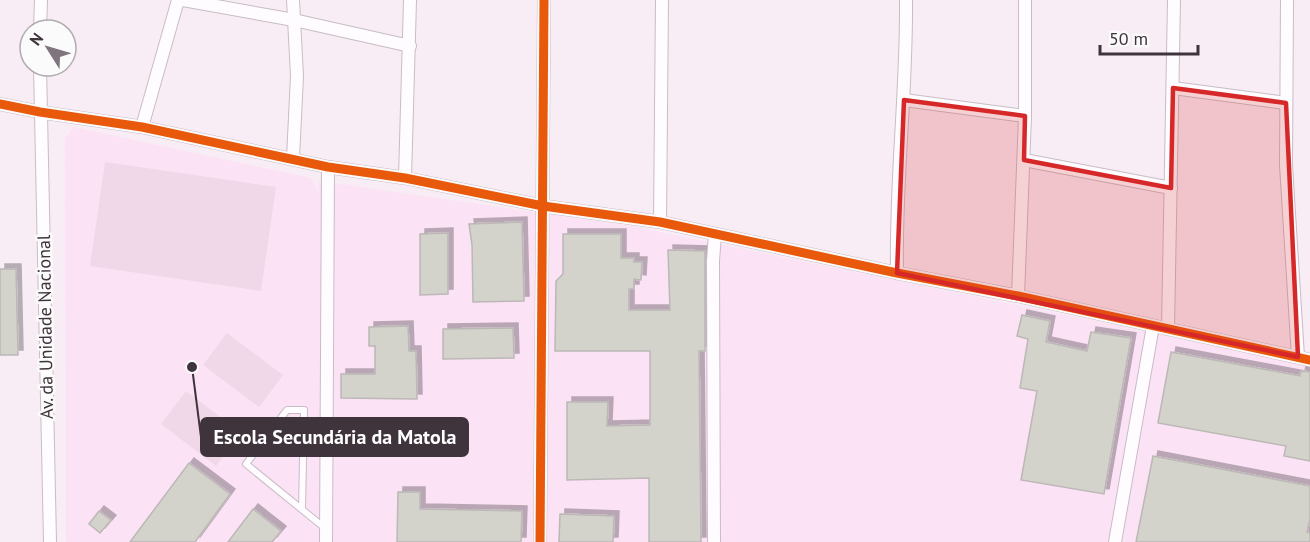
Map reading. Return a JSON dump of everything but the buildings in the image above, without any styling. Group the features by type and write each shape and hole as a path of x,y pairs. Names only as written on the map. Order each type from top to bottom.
{"street":[{"path":"40,18 41,0"},
{"path":"142,127 178,0"},
{"path":"183,0 294,20 410,46"},
{"path":"293,0 297,76 293,158"},
{"path":"405,178 410,0"},
{"path":"540,542 544,0"},
{"path":"660,222 662,0"},
{"path":"897,273 896,232 906,0"},
{"path":"1018,296 1024,160 1025,0"},
{"path":"1168,329 1174,0"},
{"path":"0,104 142,127 328,167 405,178 543,206 660,222 897,273 1018,296 1304,359 1286,165 1287,0"},
{"name":"Av. da Unidade Nacional","path":"40,78 50,542"},
{"path":"1173,88 1286,103"},
{"path":"903,100 1025,116"},
{"path":"1024,160 1171,188"},
{"path":"327,536 328,167"},
{"path":"714,542 713,261 715,234"},
{"path":"1115,542 1153,326"}],"lane":[{"path":"302,509 304,410 286,410 246,464 302,509 327,536"}],"highlighted area":[{"path":"1173,88 1286,103 1298,357 897,273 904,100 1025,116 1024,160 1171,188"}],"shaded area":[{"path":"74,127 311,178 318,191 319,181 631,226 1310,365 1310,542 66,542 65,138"},
{"path":"105,162 276,187 261,291 90,266"},
{"path":"227,333 283,375 259,407 203,365"},
{"path":"186,391 241,433 216,466 161,424"}],"cycle path":[{"path":"540,542 544,0"},
{"path":"0,104 142,127 328,167 405,178 543,206 660,222 897,273 1018,296 1310,360"}],"place":[{"name":"Escola Secundária da Matola","path":"192,367"}]}
